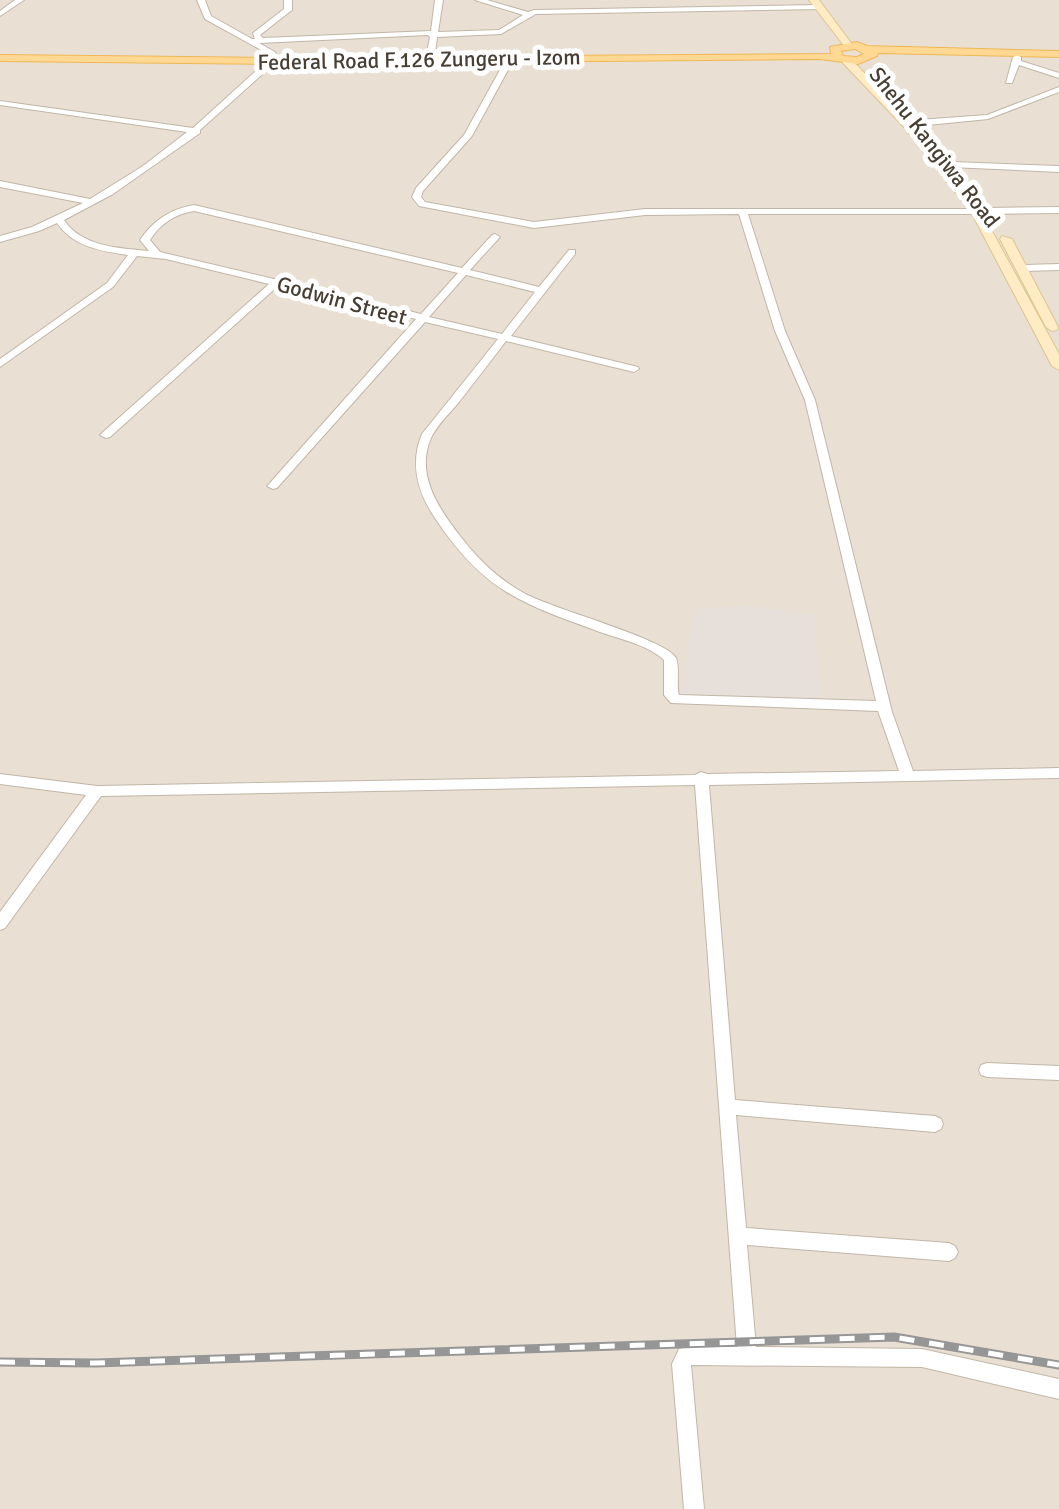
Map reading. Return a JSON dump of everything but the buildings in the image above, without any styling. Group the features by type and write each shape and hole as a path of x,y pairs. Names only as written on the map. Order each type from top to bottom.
{"main road":[{"name":"Shehu Kangiwa Road","path":"817,4 842,53 982,211 1059,366"},
{"name":"Federal Road F.126 Zungeru - Izom","path":"272,58 431,53 869,56"},
{"name":"Federal Road F.126 Zungeru - Izom","path":"0,56 510,58 623,54"},
{"name":"Shehu Kangiwa Road","path":"869,56 878,78 953,166 1024,268 1059,340"},
{"path":"869,56 1059,56"},
{"path":"869,56 1017,60 1059,56"}],"street":[{"path":"0,14 20,0"},
{"path":"257,41 256,35 288,10 288,0"},
{"path":"431,53 439,0"},
{"path":"479,0 526,14 817,4"},
{"path":"0,239 59,218 197,131 272,58 257,41 208,18 203,3"},
{"path":"257,41 501,32 519,24 526,14"},
{"path":"510,58 468,136 419,190 416,197 422,204 534,225 645,212 1059,210"},
{"path":"1010,81 1017,60 1059,76"},
{"path":"918,123 988,117 1059,89"},
{"path":"0,103 197,131"},
{"path":"953,166 1059,169"},
{"path":"0,184 88,201"},
{"path":"157,255 146,243 149,232 184,209 194,208 541,290"},
{"path":"744,214 780,331 810,400 884,706 907,774"},
{"name":"Godwin Street","path":"59,218 70,232 88,241 634,369"},
{"path":"273,486 495,237"},
{"path":"572,252 426,436 421,451 422,488 480,567 528,604 663,652 670,659 671,694 676,700 884,706"},
{"path":"0,364 110,285 134,253"},
{"path":"1024,268 1059,268"},
{"path":"106,435 276,282"},
{"path":"0,780 97,791 1059,773"},
{"path":"701,778 747,1355"},
{"path":"0,924 97,791"},
{"path":"987,1070 1059,1073"},
{"path":"728,1107 935,1124"},
{"path":"738,1236 949,1252"},
{"path":"697,1509 680,1364 686,1356 922,1358 1059,1389"}],"shaded area":[{"path":"0,0 1059,0 1059,1509 0,1509"},
{"path":"754,606 815,615 819,697 679,696 695,608"}],"railway":[{"path":"0,1362 96,1363 894,1337 1059,1365"}]}
